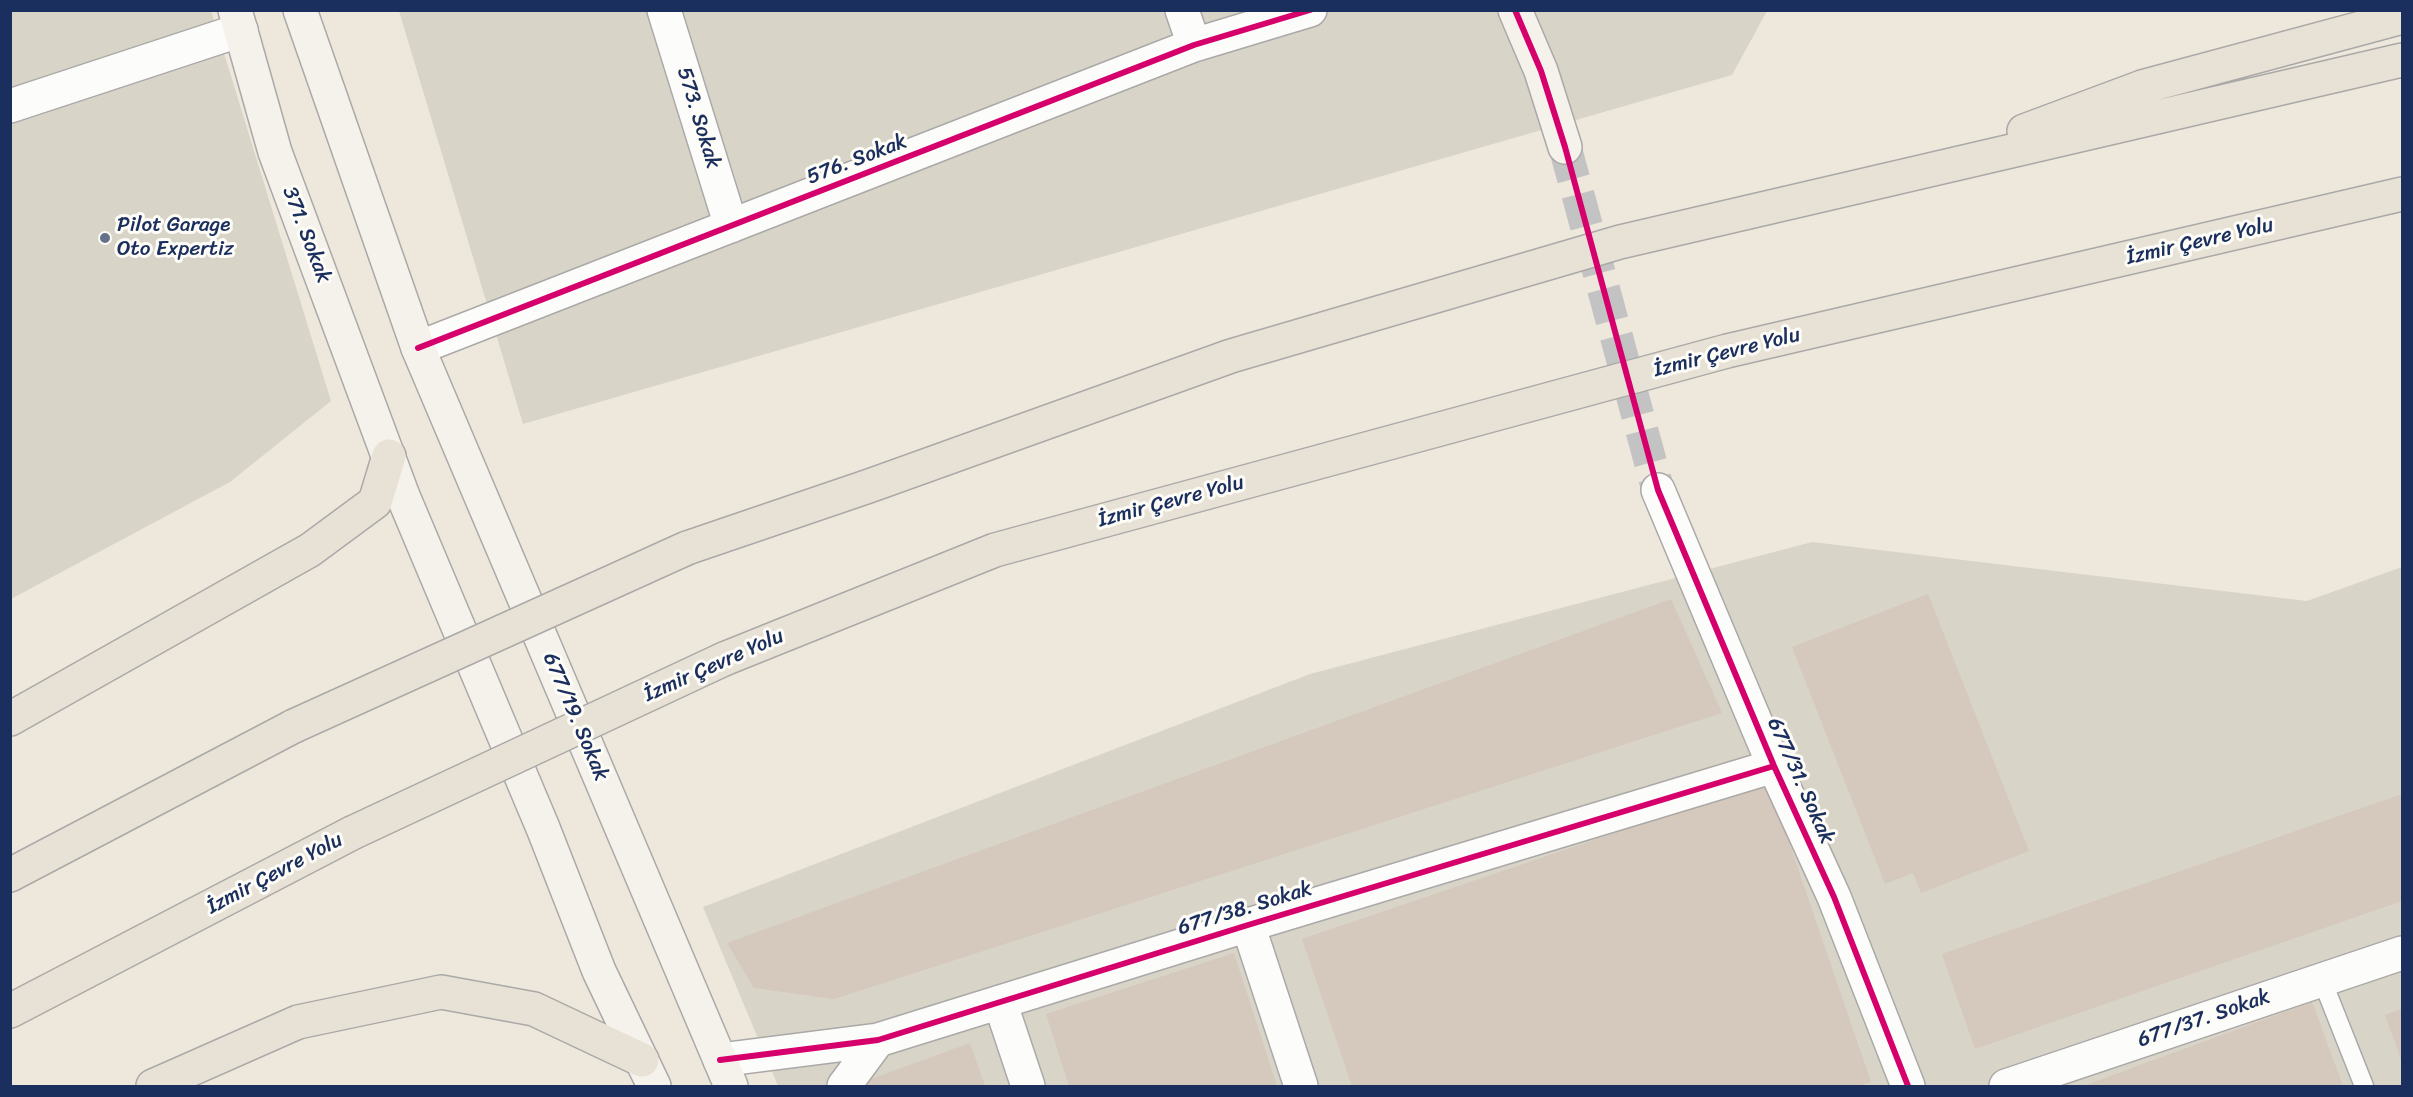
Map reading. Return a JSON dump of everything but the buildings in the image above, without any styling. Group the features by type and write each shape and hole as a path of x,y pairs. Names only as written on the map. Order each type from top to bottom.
{"highway":[{"path":"1890,180 2142,87 2403,17"},
{"path":"10,875 294,726 687,548 869,486 1232,356 1620,242 2403,60"},
{"name":"İzmir Çevre Yolu","path":"10,1011 352,833 724,659 994,550 1727,351 2403,194"},
{"path":"10,719 310,550 375,502 389,456"},
{"path":"153,1086 298,1022 441,992 534,1009 648,1073"}],"main road":[{"path":"300,10 418,348"},
{"path":"1515,10 1541,71 1565,147"},
{"name":"371. Sokak","path":"238,20 275,152 389,456"},
{"name":"677/19. Sokak","path":"418,348 726,1073"},
{"path":"389,456 600,971 648,1073"}],"street":[{"name":"573. Sokak","path":"664,10 731,226"},
{"path":"1182,10 1194,45"},
{"name":"576. Sokak","path":"418,348 1194,45 1310,10"},
{"path":"10,106 238,20"},
{"name":"677/31. Sokak","path":"1658,490 1774,766 1834,897 1908,1086"},
{"name":"677/38. Sokak","path":"726,1073 878,1040 1774,766"},
{"path":"1248,925 1301,1086"},
{"name":"677/37. Sokak","path":"2006,1086 2403,953"},
{"path":"1000,1002 1028,1086"},
{"path":"844,1086 878,1040"}],"lane":[{"path":"2322,980 2364,1086"}],"shaded area":[{"path":"11,11 211,11 331,401 230,482 11,599"},
{"path":"399,11 1767,11 1732,75 523,424"},
{"path":"1812,542 2307,601 2402,567 2402,1086 778,1086 703,907 1310,674"}],"tunnel":[{"path":"1565,147 1658,490"}],"cycle path":[{"path":"418,348 1194,45 1310,10"},
{"path":"1515,10 1541,71 1565,147 1658,490 1774,766 1834,897 1908,1086"},
{"path":"720,1060 878,1040 1774,766"}],"place":[{"name":"Pilot Garage Oto Expertiz","path":"105,238"}]}
